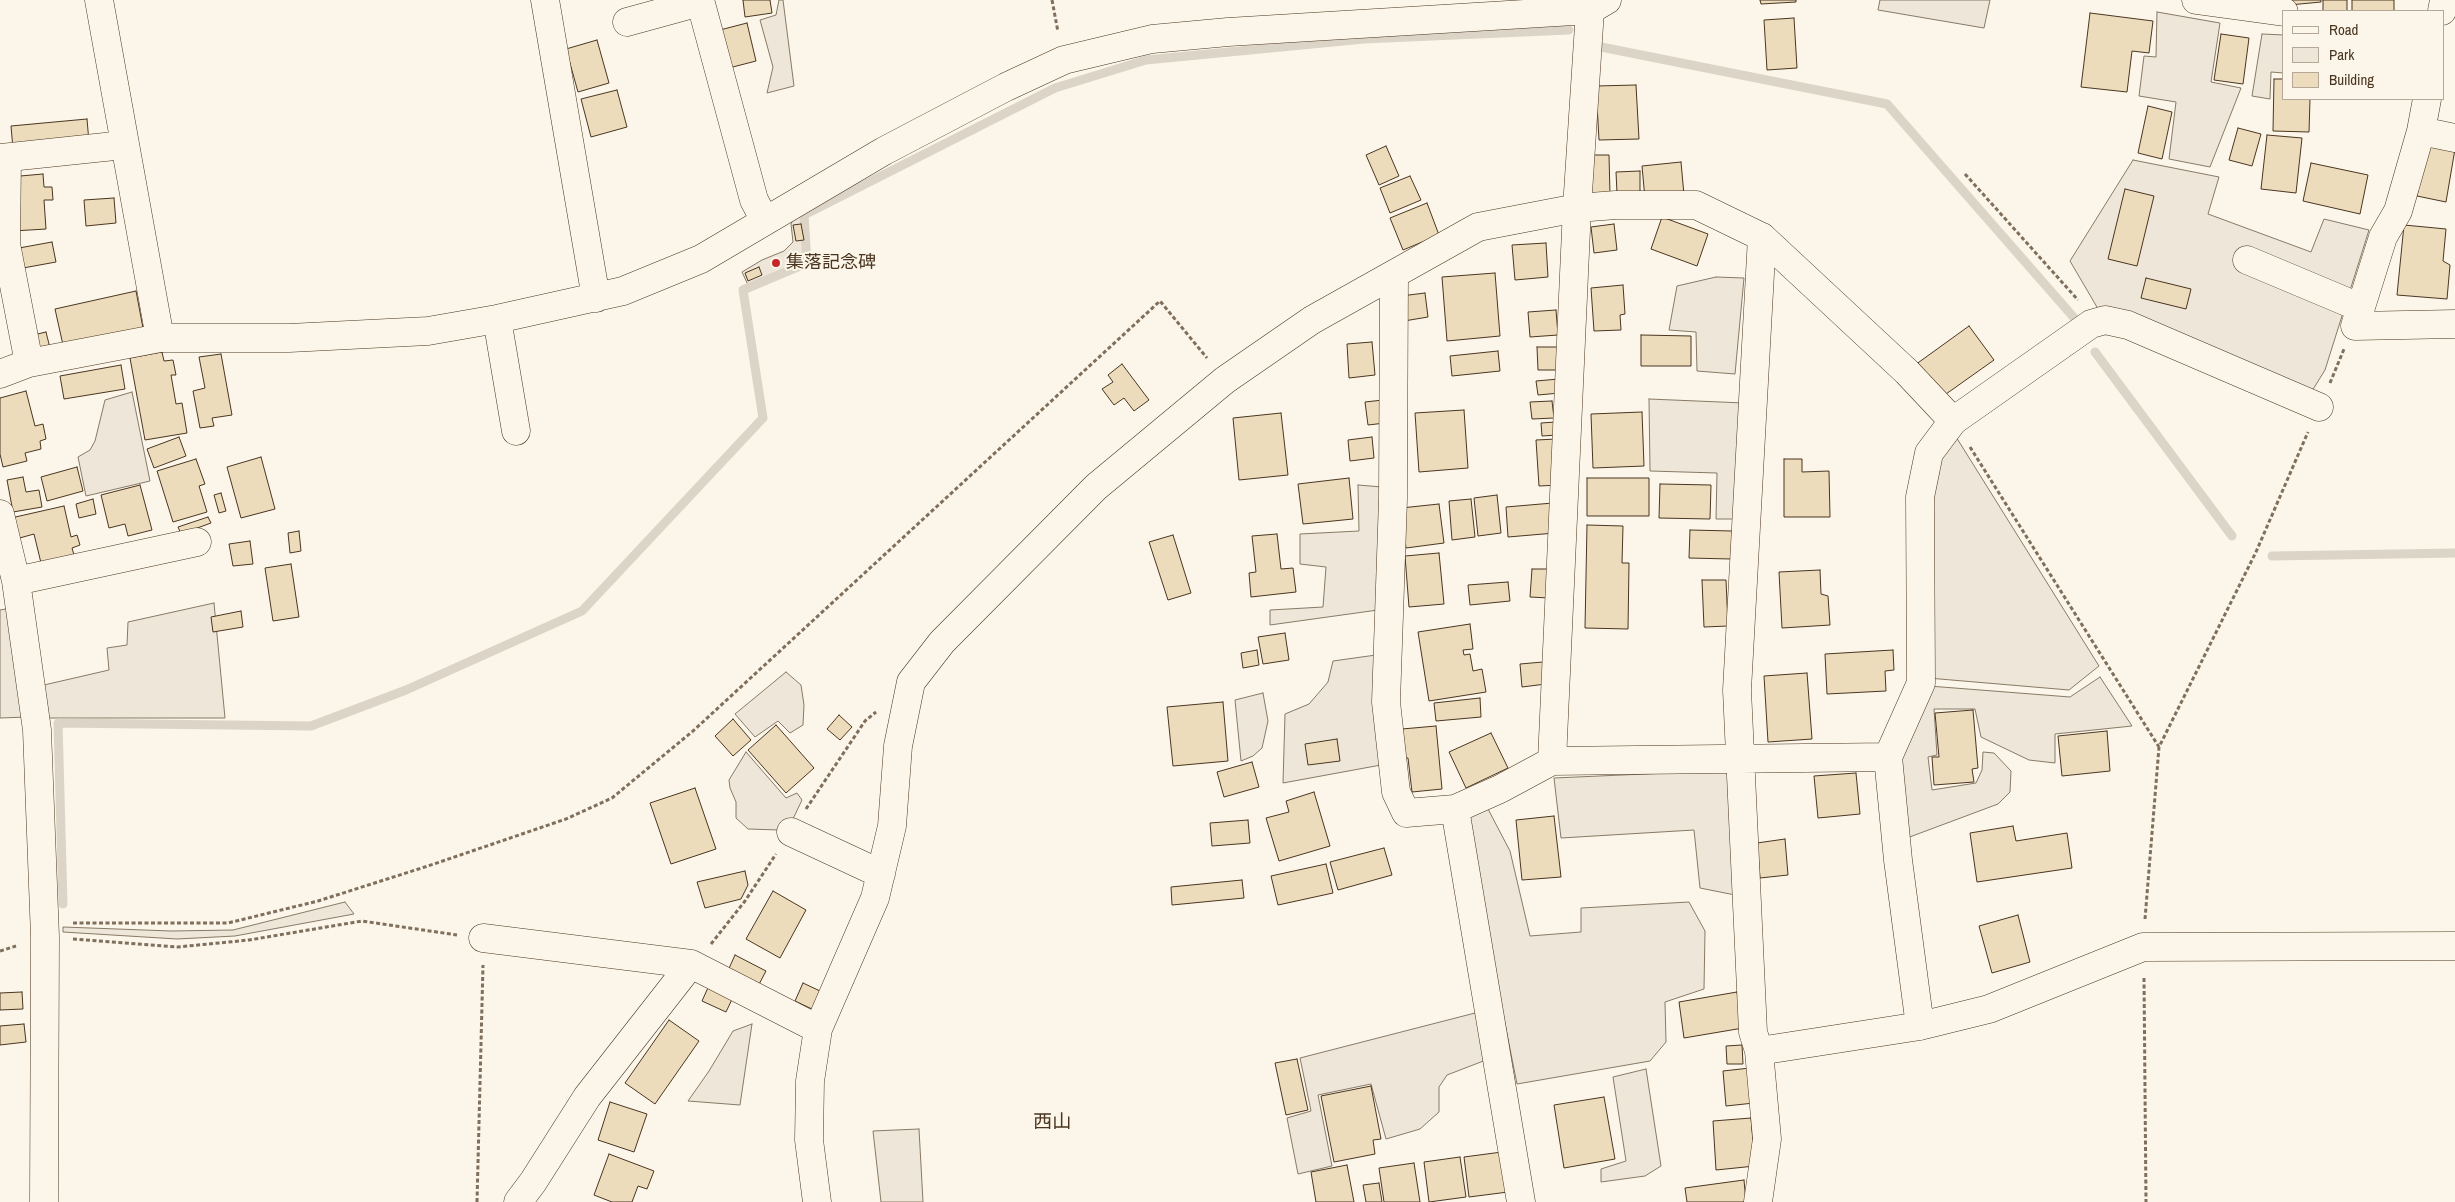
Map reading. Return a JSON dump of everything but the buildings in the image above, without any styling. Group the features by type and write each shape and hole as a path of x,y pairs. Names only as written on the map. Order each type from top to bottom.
{"street":[{"path":"99,0 160,338"},
{"path":"545,0 596,298"},
{"path":"2196,0 2282,12"},
{"path":"628,22 700,1 754,200 765,221"},
{"path":"0,374 29,363 160,338 289,338 428,331 497,319 596,298 622,290 701,259 884,151 1006,87 1064,60 1152,39 1599,5 1577,208 1552,761"},
{"path":"2357,317 2383,237 2398,211 2421,131 2427,100"},
{"path":"2421,131 2455,138"},
{"path":"29,363 6,244 3,158 124,145"},
{"path":"817,1202 810,1140 810,1080 818,1029 875,898 892,826 898,746 912,682 942,642 1096,487 1225,380 1312,320 1478,227 1577,208 1616,205 1696,205 1762,237 1907,372 1953,421"},
{"path":"1758,1202 1767,1139 1759,1052 1753,1032 1737,690 1762,237"},
{"path":"2247,260 2357,317 2455,324"},
{"path":"1394,274 1392,498 1386,702 1396,792 1406,813 1455,810 1500,789 1552,761 1888,757"},
{"path":"497,319 516,431"},
{"path":"1920,1026 1898,860 1888,757 1921,683 1920,497 1929,453 1953,421 2091,324 2105,320 2128,325 2319,407"},
{"path":"0,514 16,581 37,730 45,931 44,1202"},
{"path":"16,581 197,542"},
{"path":"1455,810 1521,1202"},
{"path":"791,832 881,874"},
{"path":"484,938 690,964 818,1029"},
{"path":"1759,1052 1920,1026 1989,1009 2143,947 2455,946"},
{"path":"518,1202 533,1182 587,1096 690,964"}],"path":[{"path":"1052,0 1064,60"},
{"path":"1965,174 2098,322"},
{"path":"45,931 228,923 318,901 566,819 612,798 693,731 1160,301 1225,380"},
{"path":"2146,1202 2143,947 2159,747 2256,552 2357,317"},
{"path":"1953,421 2159,747"},
{"path":"45,931 178,946 249,940 362,921 484,938 477,1202"}],"green space":[{"path":"779,0 783,0 794,86 767,93 773,67 760,20 776,15"},
{"path":"1880,0 1990,0 1984,28 1878,10"},
{"path":"2157,12 2220,23 2211,82 2241,88 2210,167 2169,159 2176,102 2139,96 2144,56 2156,57"},
{"path":"2262,34 2282,35 2282,73 2271,72 2270,99 2252,96"},
{"path":"2133,160 2219,177 2208,214 2311,252 2324,219 2369,230 2325,370 2312,391 2101,314 2070,261"},
{"path":"803,211 806,262 748,285 742,272 762,260 784,251 793,242 791,224 794,217"},
{"path":"1716,277 1744,278 1735,374 1697,371 1696,332 1669,330 1677,286"},
{"path":"132,392 150,481 86,496 78,457 90,450 95,441 105,400"},
{"path":"1649,399 1744,403 1736,519 1716,519 1717,473 1650,471"},
{"path":"1953,432 2099,666 2069,690 1928,678 1935,456"},
{"path":"1358,485 1382,487 1378,610 1270,625 1270,610 1323,607 1326,567 1300,564 1300,534 1359,531"},
{"path":"214,603 225,718 49,718 44,685 109,670 107,648 127,645 128,622"},
{"path":"11,608 28,717 0,718 0,610"},
{"path":"1376,655 1381,765 1283,783 1285,714 1309,704 1328,682 1333,661"},
{"path":"786,672 801,685 804,705 803,725 790,733 778,721 755,737 735,714"},
{"path":"2100,677 2132,726 2055,734 2055,763 2029,760 1981,737 1975,709 1934,709 1937,755 1928,757 1932,790 1976,783 1982,770 1983,752 1994,753 2011,771 2010,792 1998,804 1907,838 1896,762 1929,686 2070,697"},
{"path":"1263,693 1268,721 1262,748 1253,756 1241,761 1235,700"},
{"path":"746,752 786,798 797,793 802,800 792,821 779,830 748,829 736,818 736,802 729,780"},
{"path":"1735,770 1740,896 1700,888 1694,830 1561,838 1554,778"},
{"path":"1488,809 1510,851 1530,936 1581,932 1581,908 1689,902 1705,931 1704,989 1665,1002 1666,1042 1650,1061 1517,1084 1464,818"},
{"path":"345,902 354,914 235,936 177,939 63,932 63,927 171,931 233,930"},
{"path":"1479,1012 1486,1060 1447,1075 1439,1087 1439,1112 1420,1129 1386,1139 1371,1084 1318,1095 1332,1166 1298,1174 1287,1118 1311,1111 1300,1058"},
{"path":"752,1024 740,1105 688,1101 733,1031"},
{"path":"1646,1069 1661,1166 1645,1176 1601,1182 1601,1169 1626,1161 1613,1077"},
{"path":"919,1129 923,1202 881,1202 873,1131"}],"waterway":[{"path":"63,904 58,723 311,726 406,690 582,611 763,418 743,290 807,263 804,215 1055,88 1146,60 1364,39 1569,30"},
{"path":"1596,46 1887,104 2076,320"},
{"path":"2095,352 2232,536"},
{"path":"2272,556 2455,553"}],"place":[{"name":"集落記念碑","path":"776,263"}],"district":[{"name":"西山","path":"1052,1123"}]}
